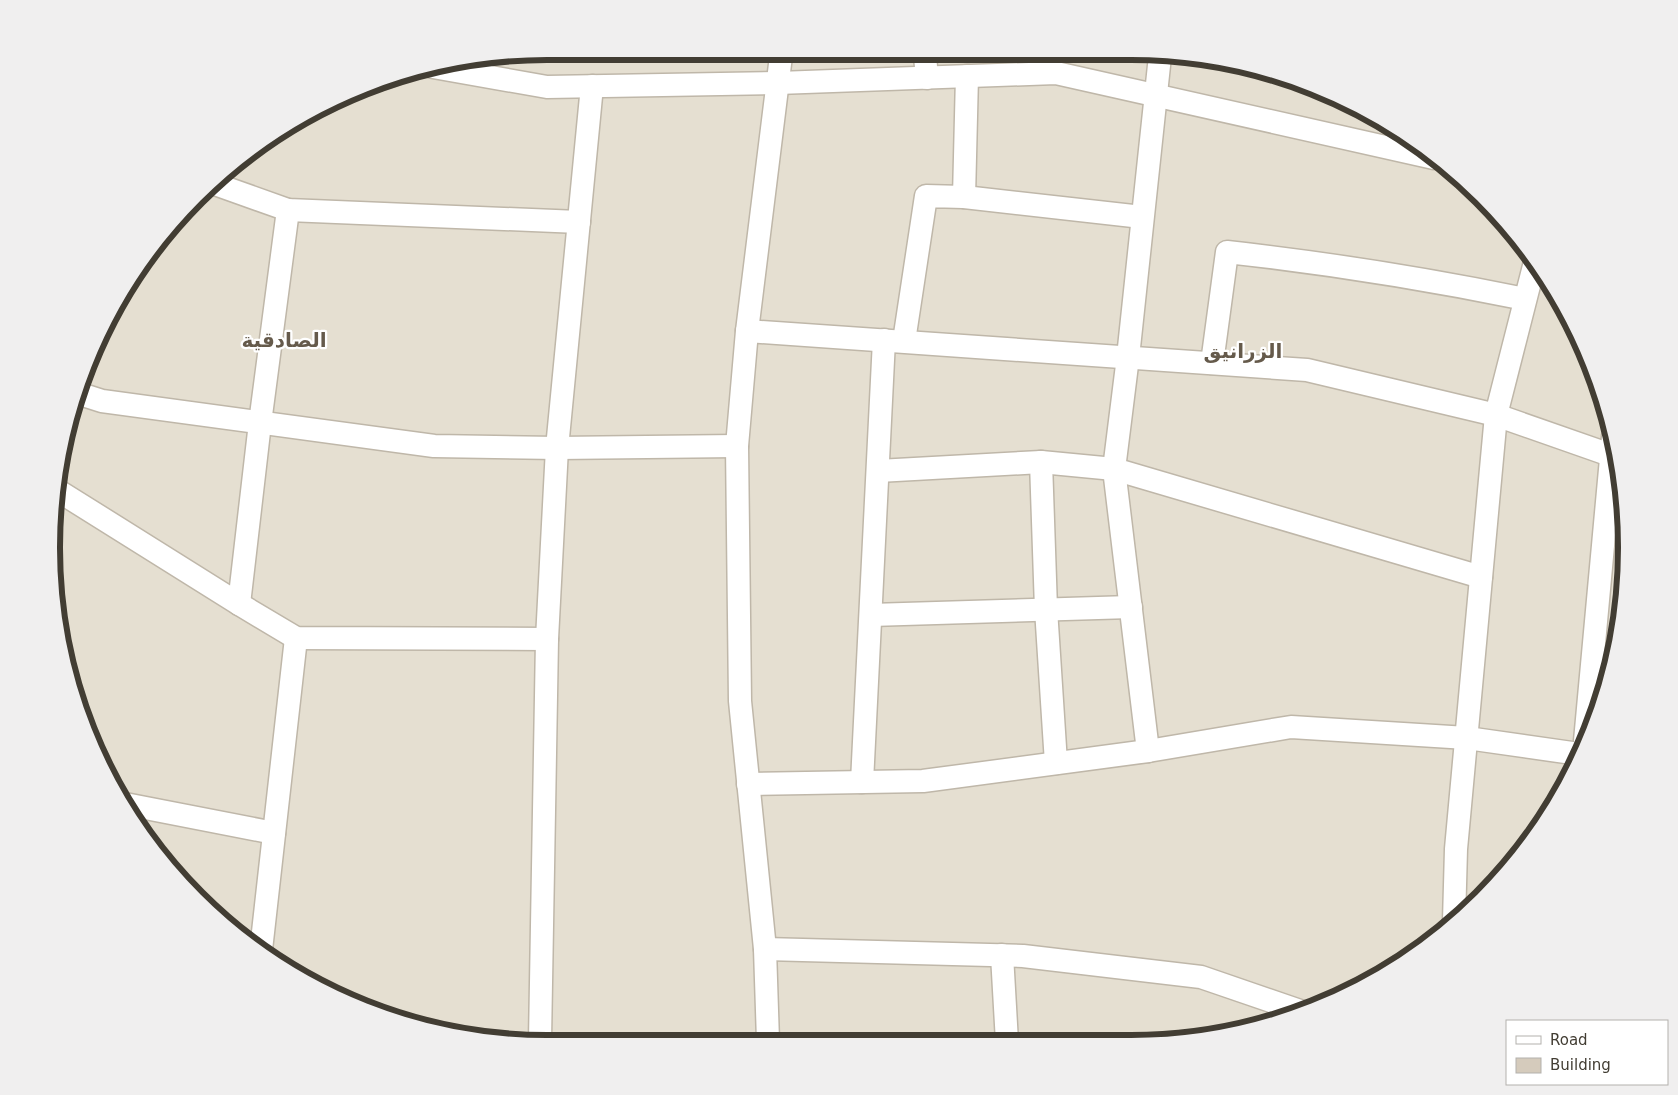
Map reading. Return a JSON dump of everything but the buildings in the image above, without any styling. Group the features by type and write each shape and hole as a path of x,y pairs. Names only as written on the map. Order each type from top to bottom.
{"street":[{"path":"768,1035 765,949 740,701 737,446 747,330 781,60"},
{"path":"1148,751 1114,470 1159,61"},
{"path":"473,66 547,87 778,82 926,66 968,76 1056,73 1418,154"},
{"path":"964,198 968,76"},
{"path":"540,1035 547,639 557,448 592,86"},
{"path":"221,186 288,210 579,222"},
{"path":"862,782 878,471 894,341 926,196 964,198 1142,217"},
{"path":"239,604 288,210"},
{"path":"1212,363 1227,252 1291,259 1454,285 1525,299"},
{"path":"1454,912 1456,849 1496,415 1532,272"},
{"path":"747,330 1307,370 1496,415 1608,448"},
{"path":"85,396 102,402 434,446 557,448 737,446"},
{"path":"878,471 1041,462 1114,470 1481,577"},
{"path":"1041,462 1046,609 1056,763"},
{"path":"1587,716 1612,471"},
{"path":"63,494 296,638 547,639"},
{"path":"871,615 1131,607"},
{"path":"262,942 296,638"},
{"path":"748,784 923,781 1148,751 1291,726 1467,738 1572,753"},
{"path":"134,806 274,834"},
{"path":"765,949 1023,956 1201,977 1290,1008"},
{"path":"1002,955 1007,1035"}],"shaded area":[{"path":"548,60 1130,60 1194,64 1226,69 1257,77 1317,97 1374,125 1427,161 1452,181 1497,226 1536,277 1553,304 1581,361 1592,391 1609,452 1614,484 1617,516 1617,579 1609,643 1601,674 1581,734 1568,763 1536,818 1517,844 1497,869 1452,914 1401,953 1346,985 1317,998 1257,1018 1226,1026 1162,1034 548,1035 484,1031 452,1026 421,1018 361,998 304,970 251,934 226,914 181,869 142,818 110,763 86,704 69,643 64,611 60,548 64,484 69,452 77,421 97,361 125,304 142,277 181,226 226,181 277,142 332,110 391,86 452,69 484,64"}],"district":[{"name":"الصادقية","path":"284,340"},
{"name":"الزرانيق","path":"1243,351"}]}
